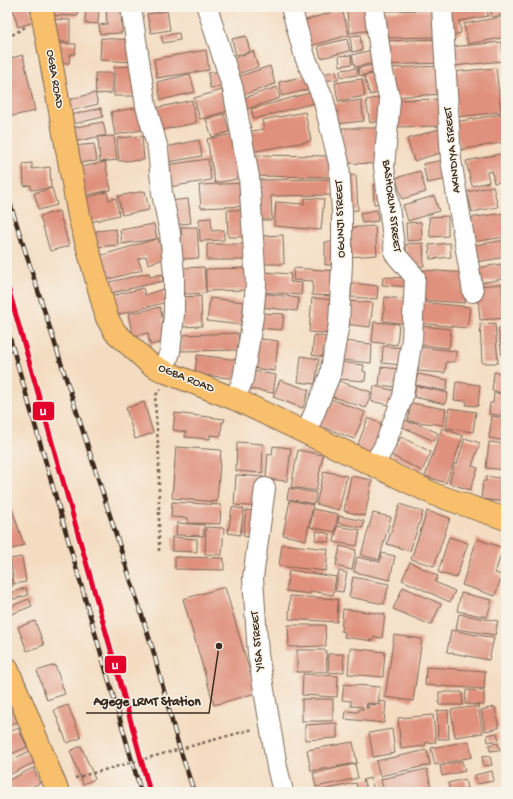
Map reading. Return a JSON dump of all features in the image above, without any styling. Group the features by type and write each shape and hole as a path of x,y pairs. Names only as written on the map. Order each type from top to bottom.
{"main road":[{"name":"OGBA ROAD","path":"42,7 42,17 79,216 107,318 115,332 150,364 172,375 235,399 436,494 506,519"},
{"path":"7,668 26,710 58,792"}],"street":[{"path":"131,7 146,106 158,149 162,193 170,233 174,274 174,314 170,352 172,375"},
{"path":"207,7 233,89 248,177 256,284 253,317 243,379 235,399"},
{"name":"OGUNJI STREET","path":"291,7 305,57 323,98 339,163 342,212 340,324 330,375 306,433"},
{"name":"BASHORUN STREET","path":"373,465 384,447 403,396 412,339 415,276 395,254 384,167 390,100 383,73 374,7"},
{"name":"AKINDIYA STREET","path":"442,7 451,160 473,292"},
{"name":"YISA STREET","path":"265,488 253,578 258,654 277,767 283,792"}],"path":[{"path":"159,551 159,458 155,402 156,395 172,375"},
{"path":"75,778 252,729"}],"building":[{"path":"12,7 29,7 34,22 18,27"},
{"path":"49,7 78,7 78,16 48,15"},
{"path":"86,7 99,7 98,24 85,23"},
{"path":"106,7 121,7 122,33 100,34 99,25 107,24"},
{"path":"346,7 368,7 372,30 350,33"},
{"path":"448,7 487,7 488,16 459,21 461,33 453,35"},
{"path":"490,7 506,7 506,14 492,17"},
{"path":"342,9 349,35 310,46 303,21"},
{"path":"438,10 439,37 382,38 381,11"},
{"path":"167,11 170,30 151,33 147,14"},
{"path":"506,16 506,37 468,44 464,24"},
{"path":"50,19 70,20 70,42 49,41"},
{"path":"179,33 180,40 163,43 161,36"},
{"path":"360,35 362,50 352,52 350,36"},
{"path":"246,36 250,52 236,55 232,39"},
{"path":"101,38 132,40 131,62 100,60"},
{"path":"347,39 350,51 321,58 318,46"},
{"path":"441,39 442,63 384,65 383,41"},
{"path":"502,42 503,61 452,66 450,47"},
{"path":"50,43 76,44 75,54 70,54 69,63 57,63"},
{"path":"376,49 379,62 355,67 352,55"},
{"path":"206,50 209,70 157,78 154,59"},
{"path":"253,51 258,67 235,75 230,60"},
{"path":"23,55 35,111 8,117 7,59"},
{"path":"351,55 352,64 340,66 339,56"},
{"path":"378,64 379,71 360,76 358,68"},
{"path":"135,66 135,96 114,96 114,67"},
{"path":"270,66 275,84 243,95 237,77"},
{"path":"443,66 444,94 390,97 389,68"},
{"path":"357,68 358,75 341,77 340,70"},
{"path":"496,68 501,112 457,117 452,72"},
{"path":"222,71 224,86 210,88 208,73"},
{"path":"336,71 338,79 323,81 322,74"},
{"path":"380,72 386,91 370,95 364,76"},
{"path":"95,73 112,73 112,93 96,94"},
{"path":"190,74 195,92 161,100 157,82"},
{"path":"310,75 314,88 282,96 279,82"},
{"path":"362,79 365,96 338,101 335,83"},
{"path":"277,87 280,98 247,109 244,98"},
{"path":"222,90 228,111 200,119 194,98"},
{"path":"316,91 318,102 254,119 251,109"},
{"path":"95,93 98,104 70,111 67,100"},
{"path":"383,97 388,119 370,123 366,100"},
{"path":"444,99 444,126 393,127 392,100"},
{"path":"192,100 196,123 161,130 156,108"},
{"path":"361,100 364,121 336,124 334,104"},
{"path":"142,107 146,129 115,135 111,112"},
{"path":"101,108 103,117 69,125 67,116"},
{"path":"305,112 311,141 251,152 247,132 264,129 262,120"},
{"path":"224,114 229,132 212,137 206,119"},
{"path":"502,114 506,142 460,150 455,122"},
{"path":"103,122 106,135 69,143 66,129"},
{"path":"342,128 383,128 382,164 341,163"},
{"path":"439,129 446,151 414,161 407,139"},
{"path":"234,134 242,178 215,183 207,139"},
{"path":"114,136 117,160 100,162 98,137"},
{"path":"142,136 144,160 119,161 117,138"},
{"path":"199,140 202,156 169,162 166,147"},
{"path":"94,144 97,161 75,163 73,146"},
{"path":"500,154 506,181 494,183 492,171 487,172 489,182 472,186 466,161"},
{"path":"252,155 332,156 331,177 252,176"},
{"path":"208,159 211,180 169,187 166,165"},
{"path":"449,159 453,178 427,183 423,164"},
{"path":"105,162 111,190 82,196 76,168"},
{"path":"32,163 32,169 50,167 51,188 31,190 31,185 24,186 23,164"},
{"path":"420,171 426,192 402,199 396,178"},
{"path":"356,175 358,210 345,211 342,176"},
{"path":"331,179 331,195 271,196 272,220 256,220 255,180"},
{"path":"246,183 247,206 201,208 199,185"},
{"path":"384,184 386,203 374,204 373,185"},
{"path":"493,186 498,207 472,212 467,192"},
{"path":"52,188 57,205 39,210 34,193"},
{"path":"145,191 149,210 122,215 118,196"},
{"path":"107,192 109,200 116,198 119,215 91,222 91,215 89,216 84,198"},
{"path":"434,196 439,211 408,221 403,205"},
{"path":"305,198 324,199 321,230 274,226 276,202 304,204"},
{"path":"188,199 191,223 172,225 169,201"},
{"path":"227,210 247,210 247,237 228,237"},
{"path":"377,210 378,221 362,223 360,213"},
{"path":"59,211 69,246 50,251 40,216"},
{"path":"506,213 506,237 472,242 468,218"},
{"path":"448,216 448,236 430,237 429,217"},
{"path":"211,218 212,231 224,230 224,240 200,241 199,219"},
{"path":"421,222 422,240 407,241 406,223"},
{"path":"154,224 157,239 158,238 164,259 148,264 146,256 138,259 142,270 106,280 99,256 156,239 122,244 120,230"},
{"path":"375,226 377,255 348,257 346,228"},
{"path":"181,227 197,227 199,258 182,259"},
{"path":"116,229 118,245 97,247 96,231"},
{"path":"283,235 284,264 264,264 263,236"},
{"path":"506,240 506,257 471,263 468,246"},
{"path":"325,242 339,242 340,265 325,265"},
{"path":"423,243 424,266 407,266 406,244"},
{"path":"450,243 451,257 430,259 429,245"},
{"path":"207,244 249,244 249,260 207,260"},
{"path":"501,264 503,279 480,283 477,268"},
{"path":"204,267 206,293 185,294 183,268"},
{"path":"250,268 251,290 206,291 206,269"},
{"path":"294,268 337,271 335,296 312,295 313,281 293,280"},
{"path":"422,270 467,273 465,303 420,300"},
{"path":"264,272 291,274 290,282 302,283 301,295 262,292"},
{"path":"149,273 150,277 162,274 163,281 107,294 105,283"},
{"path":"383,277 411,278 411,287 382,285"},
{"path":"352,283 378,286 377,299 351,297"},
{"path":"502,284 503,302 506,302 506,318 480,320 477,286"},
{"path":"143,288 145,295 163,289 167,302 113,316 108,297"},
{"path":"260,293 299,298 297,311 259,307"},
{"path":"201,296 202,326 182,327 182,297"},
{"path":"385,297 411,300 409,324 383,321"},
{"path":"210,298 244,302 241,325 207,321"},
{"path":"312,298 335,300 332,334 309,332"},
{"path":"347,301 373,303 370,327 344,324"},
{"path":"421,302 470,307 467,328 418,323"},
{"path":"160,307 167,341 150,345 148,333 133,336 128,314"},
{"path":"259,313 284,314 282,330 258,328"},
{"path":"374,322 399,324 397,345 372,342"},
{"path":"495,323 498,363 482,363 480,324"},
{"path":"422,326 451,329 449,348 420,345"},
{"path":"506,327 506,356 502,356 498,328"},
{"path":"238,333 239,350 181,351 180,335"},
{"path":"314,335 332,338 329,358 312,355"},
{"path":"254,338 278,341 275,371 251,368"},
{"path":"343,341 372,344 371,363 341,360"},
{"path":"383,346 403,348 402,365 382,363"},
{"path":"420,347 456,351 455,362 446,362 445,373 418,371"},
{"path":"197,355 240,360 237,379 195,374"},
{"path":"301,356 319,359 315,384 298,382"},
{"path":"340,362 364,365 363,371 366,372 365,381 338,379"},
{"path":"381,367 398,369 396,387 379,385"},
{"path":"253,371 276,375 273,393 250,389"},
{"path":"494,372 506,374 505,393 492,391"},
{"path":"418,374 448,380 446,391 415,385"},
{"path":"280,380 309,390 303,408 273,397"},
{"path":"336,380 371,392 366,408 330,396"},
{"path":"456,382 480,385 478,406 466,405 467,401 454,400"},
{"path":"374,386 401,392 397,407 371,401"},
{"path":"416,386 448,393 445,404 414,397"},
{"path":"494,393 506,394 506,416 489,414 490,403 493,403"},
{"path":"328,398 365,412 354,439 318,425"},
{"path":"144,402 153,433 135,439 126,408"},
{"path":"411,403 446,409 444,425 408,421"},
{"path":"449,408 476,412 473,432 446,428"},
{"path":"175,413 225,419 224,422 222,422 221,436 210,435 210,439 185,437 186,432 173,430"},
{"path":"492,416 506,418 506,441 489,438"},
{"path":"368,418 389,427 375,460 355,452"},
{"path":"401,418 438,433 434,441 398,425"},
{"path":"442,428 463,436 446,483 425,476"},
{"path":"401,437 431,452 422,471 391,455"},
{"path":"465,438 480,443 472,466 478,468 470,490 449,483"},
{"path":"237,442 263,444 262,473 236,471"},
{"path":"489,442 506,444 506,470 486,468"},
{"path":"273,446 291,448 287,481 266,479 268,454 272,455"},
{"path":"176,447 221,450 217,502 172,498"},
{"path":"298,450 323,455 316,491 291,487"},
{"path":"324,471 347,476 339,510 316,504"},
{"path":"236,475 264,477 262,507 234,505"},
{"path":"351,476 372,480 365,516 344,511"},
{"path":"486,476 506,479 506,502 481,499 483,481 486,481"},
{"path":"289,488 316,493 314,504 287,499"},
{"path":"290,500 313,505 306,540 283,535"},
{"path":"172,502 221,505 220,524 188,523 188,518 171,517"},
{"path":"400,504 423,512 410,551 387,544"},
{"path":"232,507 244,509 240,535 228,533"},
{"path":"12,509 24,545 12,549 7,534 7,511"},
{"path":"313,509 338,514 335,532 310,527"},
{"path":"246,510 261,512 257,538 243,536"},
{"path":"427,511 450,518 434,566 411,559"},
{"path":"373,513 391,517 379,560 361,555"},
{"path":"339,516 364,521 363,528 338,523"},
{"path":"177,523 204,525 204,536 176,535"},
{"path":"337,526 360,530 357,546 334,542"},
{"path":"206,527 224,528 222,555 205,554"},
{"path":"317,531 330,534 329,542 315,540"},
{"path":"172,537 197,539 197,552 172,551"},
{"path":"449,537 468,543 456,578 438,572"},
{"path":"477,539 503,548 495,573 502,575 495,596 462,585"},
{"path":"282,544 328,549 326,571 279,566"},
{"path":"340,546 356,550 352,570 336,566"},
{"path":"382,553 395,556 390,580 354,572 357,557 380,562"},
{"path":"22,557 26,582 14,584 10,559"},
{"path":"175,557 224,558 224,570 175,569"},
{"path":"410,562 438,576 435,582 455,591 450,602 402,580"},
{"path":"7,565 13,586 7,588"},
{"path":"289,570 336,577 333,595 311,591 310,594 286,591"},
{"path":"339,571 347,573 343,592 335,591"},
{"path":"353,577 389,584 384,604 349,597"},
{"path":"225,587 256,693 214,705 183,599"},
{"path":"403,587 441,604 431,625 393,609"},
{"path":"26,588 28,595 7,601 7,594"},
{"path":"461,593 492,600 487,617 457,611"},
{"path":"290,596 338,599 337,622 289,619"},
{"path":"29,599 32,606 9,615 7,608"},
{"path":"343,609 385,614 382,638 374,637 373,641 344,637 345,632 341,631"},
{"path":"459,614 498,621 495,635 456,629"},
{"path":"35,621 44,645 27,651 18,627"},
{"path":"288,625 325,625 326,646 289,647"},
{"path":"451,630 494,638 489,660 447,652"},
{"path":"394,635 422,639 413,701 385,697"},
{"path":"350,648 385,652 383,677 348,674"},
{"path":"297,650 326,650 327,672 297,672"},
{"path":"328,654 343,654 344,672 329,673"},
{"path":"55,665 65,694 47,700 37,671"},
{"path":"426,667 485,671 484,689 425,685"},
{"path":"303,674 338,676 337,697 302,695"},
{"path":"344,684 380,687 378,704 367,703 366,708 368,708 368,704 380,705 380,701 386,702 384,723 345,719 346,711 358,712 359,709 363,709 363,707 351,706 351,701 342,700"},
{"path":"466,690 484,691 484,705 465,704"},
{"path":"439,692 462,692 463,705 439,705"},
{"path":"302,699 333,699 333,721 302,721"},
{"path":"13,701 21,720 7,726 7,703"},
{"path":"68,705 81,738 67,743 54,710"},
{"path":"478,706 483,733 455,737 451,710"},
{"path":"495,707 499,728 485,731 481,710"},
{"path":"448,710 449,739 438,739 437,711"},
{"path":"433,715 436,742 425,743 425,746 401,749 398,718"},
{"path":"337,723 337,738 305,740 305,725"},
{"path":"18,728 27,747 7,756 7,733"},
{"path":"392,729 395,753 373,757 369,733"},
{"path":"497,733 499,740 488,742 487,735"},
{"path":"469,741 472,757 435,765 431,748"},
{"path":"353,742 357,763 311,771 307,750"},
{"path":"498,743 500,750 490,751 489,745"},
{"path":"81,746 95,779 83,784 70,751"},
{"path":"34,749 39,760 7,776 7,762"},
{"path":"427,750 430,765 380,776 376,761"},
{"path":"490,756 492,765 484,766 482,757"},
{"path":"462,761 465,771 442,776 440,766"},
{"path":"355,764 358,778 316,787 313,773"},
{"path":"33,768 40,783 22,792 7,792 7,781"},
{"path":"427,769 432,792 384,792 381,779"},
{"path":"492,771 494,781 477,784 475,775"},
{"path":"370,778 375,792 368,792 363,780"},
{"path":"465,779 467,788 450,791 448,783"},
{"path":"356,783 358,792 318,792 318,791"}],"railway":[{"path":"7,194 153,650 177,740 194,792"},
{"path":"7,328 141,792"}],"transit line":[{"name":"LI","path":"7,284 150,792"}],"place":[{"name":"Agege LRMT Station","path":"219,646"}]}
